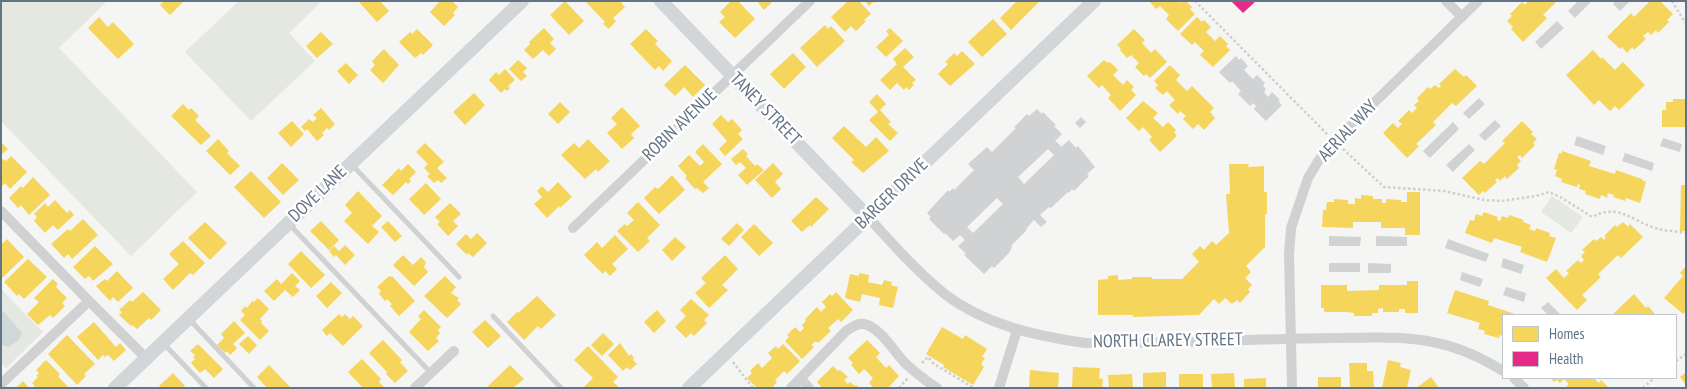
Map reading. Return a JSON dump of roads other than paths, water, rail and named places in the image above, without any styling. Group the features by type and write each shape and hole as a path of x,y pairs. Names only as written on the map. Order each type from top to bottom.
{"street":[{"name":"DOVE LANE","path":"115,388 522,1"},
{"name":"TANEY STREET","path":"661,1 868,217"},
{"name":"ROBIN AVENUE","path":"573,228 810,1"},
{"name":"BARGER DRIVE","path":"690,388 1094,1"},
{"path":"1446,1 1462,17"},
{"name":"AERIAL WAY","path":"1292,388 1289,254 1291,228 1308,178 1319,160 1335,141 1478,1"},
{"path":"1,211 146,358"},
{"name":"NORTH CLAREY STREET","path":"868,217 907,259 948,296 986,317 1017,330 1056,339 1085,343 1290,338 1406,338 1436,342 1460,349 1484,358 1502,370"},
{"path":"1,384 89,301"},
{"path":"791,388 846,331 855,325 863,324 871,326 878,332 905,363 924,380 937,388"},
{"path":"999,388 1017,330"},
{"path":"415,388 454,351"},
{"path":"801,379 809,388"},
{"path":"1515,379 1524,388"}],"lane":[{"path":"351,164 459,277"},
{"path":"288,223 431,373"},
{"path":"493,316 561,388"},
{"path":"188,318 254,388"},
{"path":"163,343 206,388"}]}
